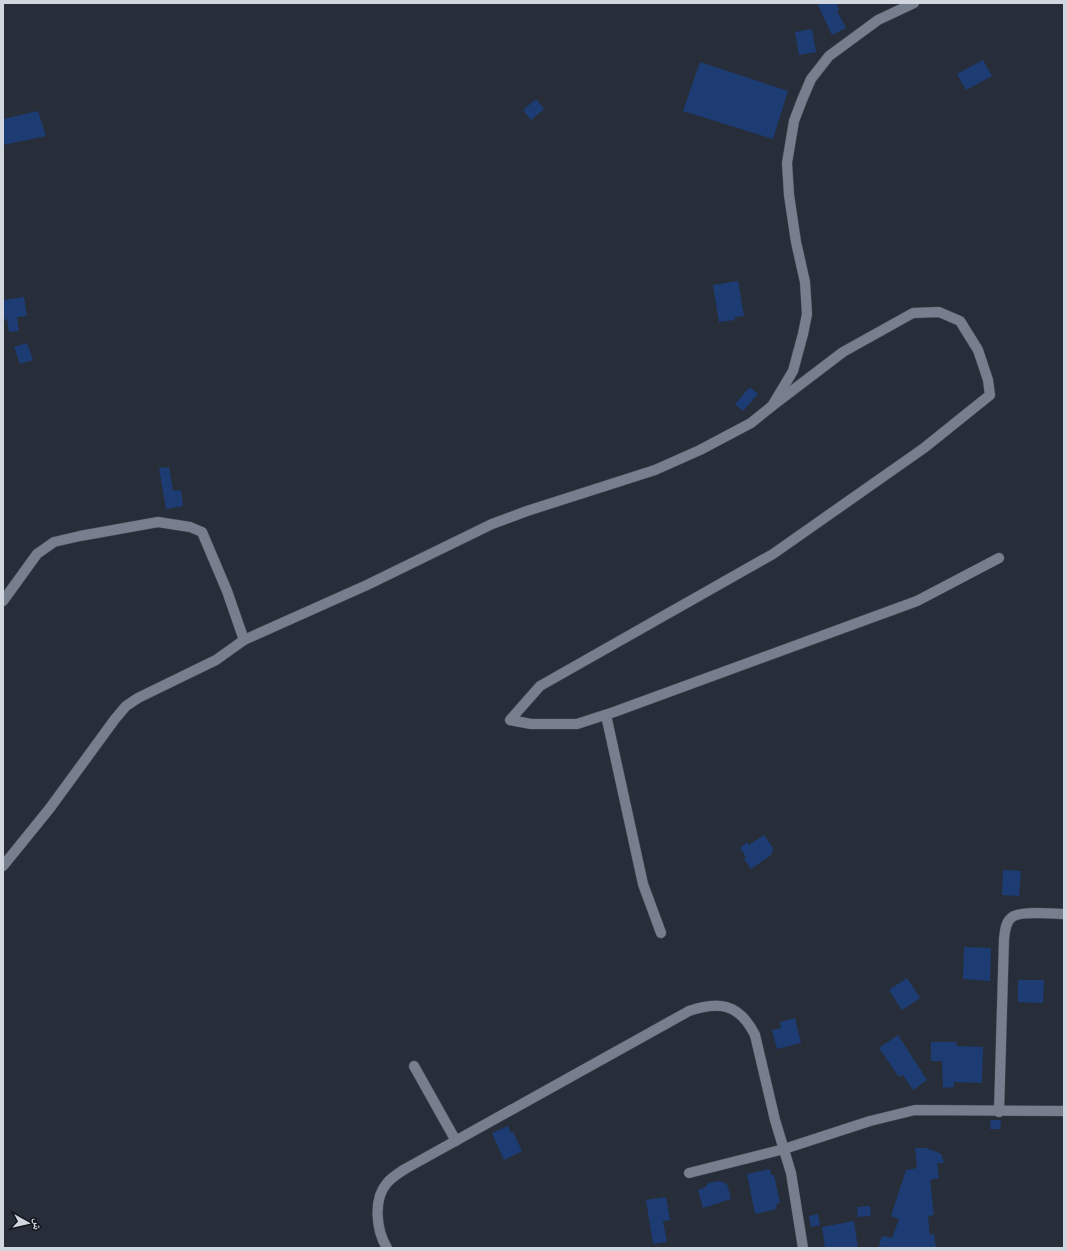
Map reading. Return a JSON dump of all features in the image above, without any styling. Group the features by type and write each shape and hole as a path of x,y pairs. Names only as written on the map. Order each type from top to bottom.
{"street":[{"path":"772,406 793,371 803,334 806,314 805,282 789,195 787,164 794,121 811,79 829,56 878,20 914,3"},
{"path":"3,866 50,808 115,719 126,706 138,698 216,660 244,640 367,585 492,524 527,511 655,470 700,450 751,423 843,352 913,313 939,312 960,321 978,350 988,380 990,395 924,448 773,554 540,686 510,720 531,724 577,724 606,715 917,602 999,558"},
{"path":"3,600 37,554 54,542 158,522 190,527 202,532 227,591 244,640"},
{"path":"606,715 643,884 661,933"},
{"path":"999,1112 1004,939 1007,924 1011,917 1024,914 1064,914"},
{"path":"386,1248 379,1228 378,1198 387,1183 404,1168 456,1141 689,1011 709,1005 724,1006 737,1012 749,1023 755,1035 795,1189 803,1248"},
{"path":"414,1066 456,1141"},
{"path":"689,1173 784,1149 870,1121 915,1110 957,1109 999,1112 1064,1111"}],"building":[{"path":"817,3 836,3 839,10 837,11 846,28 832,35"},
{"path":"812,29 816,52 799,55 795,32"},
{"path":"983,60 992,76 966,90 957,74"},
{"path":"700,62 788,91 773,139 683,111"},
{"path":"536,99 544,109 531,120 523,110"},
{"path":"38,111 46,136 3,145 3,119"},
{"path":"738,281 744,316 735,317 735,320 719,322 713,285"},
{"path":"24,297 27,316 17,317 19,331 9,332 7,319 3,320 3,300"},
{"path":"27,343 33,360 20,364 14,347"},
{"path":"750,387 758,394 743,411 735,404"},
{"path":"169,467 173,491 181,490 183,506 166,509 159,468"},
{"path":"764,835 773,848 772,854 751,869 744,859 746,857 740,848 747,842 749,845"},
{"path":"1003,870 1021,871 1019,896 1002,895"},
{"path":"964,947 991,948 990,981 963,979"},
{"path":"907,978 920,998 902,1010 889,990"},
{"path":"1018,980 1044,980 1043,1003 1018,1002"},
{"path":"795,1018 801,1043 777,1049 772,1030 781,1028 780,1022"},
{"path":"898,1035 927,1080 913,1090 903,1075 899,1077 879,1048"},
{"path":"931,1042 957,1042 956,1046 983,1047 982,1083 954,1082 954,1087 943,1088 942,1061 931,1061"},
{"path":"991,1120 1001,1120 1000,1129 990,1129"},
{"path":"508,1126 511,1133 513,1132 522,1151 504,1160 492,1133"},
{"path":"915,1148 926,1148 941,1154 944,1163 937,1163 939,1178 930,1180 934,1215 928,1216 930,1235 934,1234 936,1248 878,1248 882,1236 892,1238 899,1219 891,1216 906,1170 917,1168"},
{"path":"770,1169 771,1175 774,1175 780,1203 776,1204 777,1209 755,1214 747,1174"},
{"path":"720,1181 727,1184 731,1199 703,1208 698,1190 706,1187 708,1183"},
{"path":"666,1197 670,1220 663,1221 667,1242 653,1244 646,1200"},
{"path":"870,1206 871,1216 858,1217 857,1207"},
{"path":"818,1214 820,1225 811,1227 809,1216"},
{"path":"854,1221 858,1248 825,1248 822,1227"}]}
